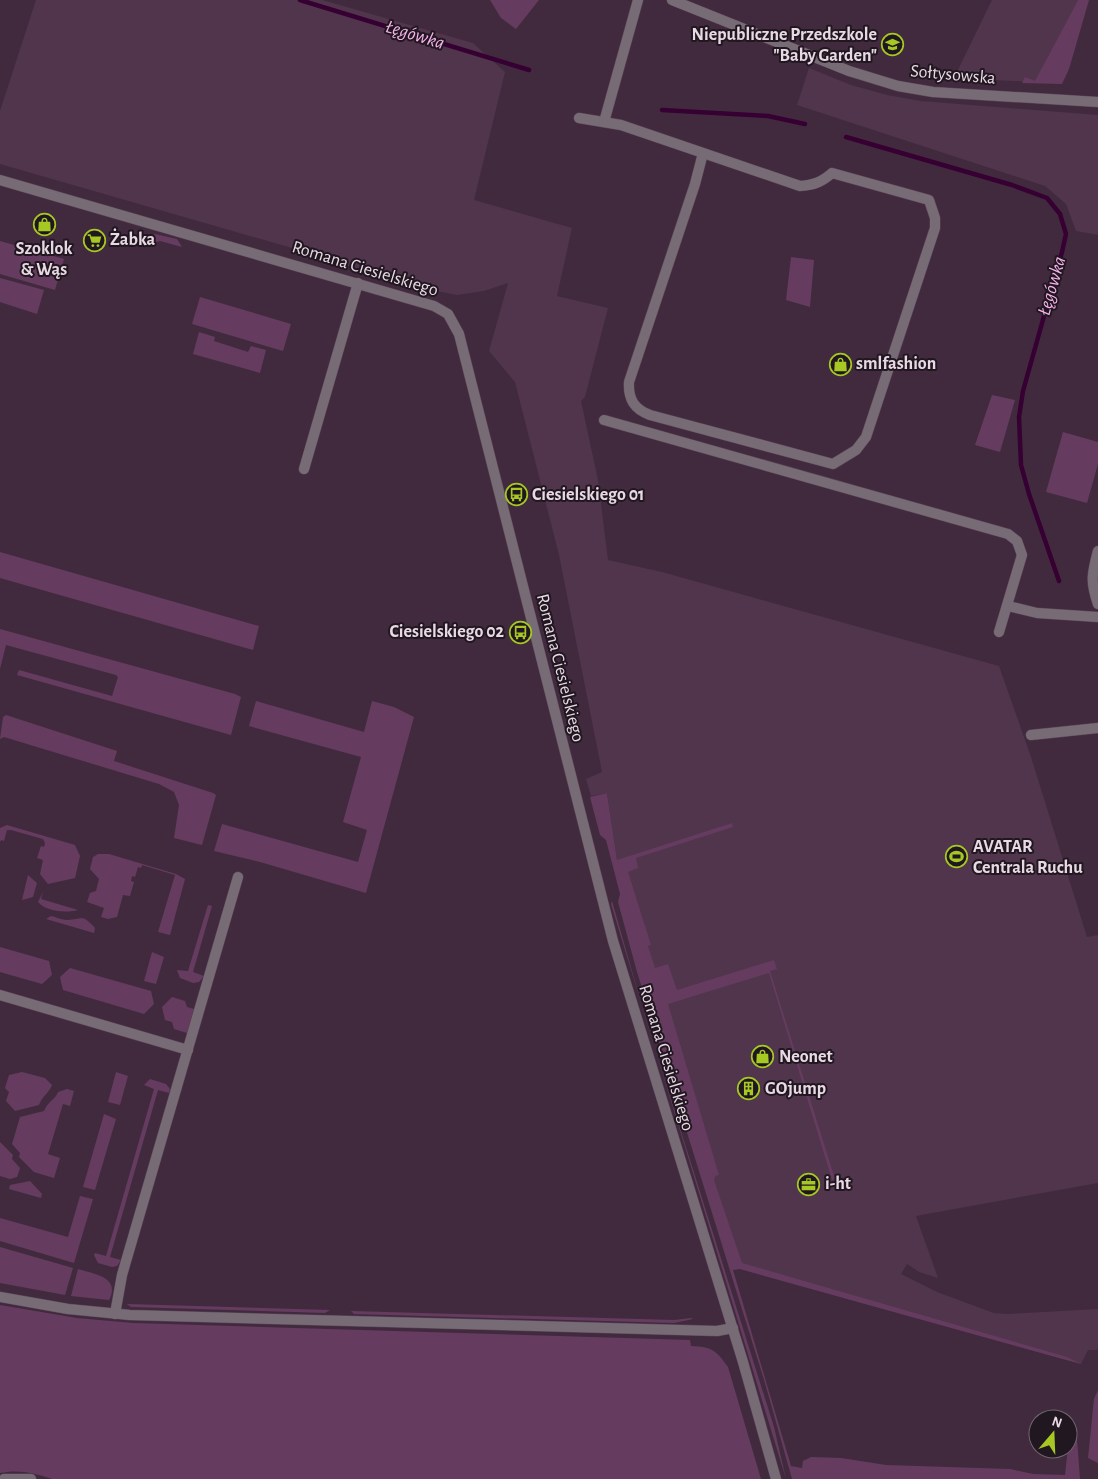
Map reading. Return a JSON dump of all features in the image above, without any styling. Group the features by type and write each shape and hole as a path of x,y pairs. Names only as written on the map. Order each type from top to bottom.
{"street":[{"path":"604,122 638,0"},
{"name":"Sołtysowska","path":"672,0 850,71 898,86 933,92 1098,102"},
{"path":"579,118 620,125 703,153 800,186 813,185 832,173 929,200 935,218 935,228 866,437 856,450 833,464 650,415 636,408 631,401 628,392 629,382 695,184 703,153"},
{"name":"Romana Ciesielskiego","path":"0,180 439,307 448,314 457,328 613,941 733,1328 768,1445 776,1479"},
{"path":"304,469 358,283"},
{"path":"604,420 1008,534 1017,541 1022,555 1000,632"},
{"path":"1098,551 1091,574 1092,588 1098,604"},
{"path":"1008,606 1037,613 1098,618"},
{"path":"1031,735 1098,728"},
{"path":"115,1314 122,1275 238,877"},
{"path":"0,995 188,1050"},
{"path":"0,1297 68,1310 115,1314 717,1331 733,1328"},
{"path":"4,1479 31,1479"}],"shaded area":[{"path":"36,0 322,0 473,43 505,72 474,200 572,228 557,296 608,308 585,397 581,401 598,480 608,560 662,572 999,666 1031,757 1087,937 1098,935 1098,1183 916,1216 938,1278 919,1272 907,1264 901,1274 937,1292 994,1313 1008,1314 1098,1309 1098,1347 1097,1350 1088,1350 1081,1364 740,1269 617,860 607,793 591,796 586,779 602,772 559,555 515,382 489,351 508,283 484,291 457,295 416,287 285,246 0,164 0,111"},
{"path":"490,0 539,0 516,29 501,18"},
{"path":"992,0 1078,0 1035,82 954,78"},
{"path":"1078,0 1089,0 1069,69 1062,84 1022,83 1025,77 1035,81"},
{"path":"809,68 851,85 887,95 921,101 1098,115 1098,235 1076,231 1066,204 1045,186 797,105"},
{"path":"155,234 177,239 182,247 160,241 149,244 143,242 147,236"},
{"path":"0,241 64,259 55,290 0,274"},
{"path":"791,257 814,260 810,307 786,300"},
{"path":"0,278 44,290 37,314 0,302"},
{"path":"200,297 291,324 283,351 192,324"},
{"path":"199,332 215,337 214,341 248,352 251,346 266,350 260,373 193,354"},
{"path":"992,395 1015,400 1000,452 975,445"},
{"path":"1063,432 1098,442 1098,464 1087,503 1046,492"},
{"path":"0,552 259,626 253,650 0,578"},
{"path":"0,629 235,694 241,697 231,735 17,675 19,670 112,696 118,677 116,675 6,645 0,669"},
{"path":"256,701 364,732 372,701 394,707 414,717 366,893 260,862 214,851 222,824 358,862 367,830 343,822 361,757 249,726"},
{"path":"6,715 117,751 114,761 213,793 216,795 202,845 174,838 179,805 174,792 159,784 4,737 0,739 3,717"},
{"path":"607,793 617,860 732,823 733,827 636,858 638,868 628,872 651,945 648,946 655,968 668,964 677,990 774,960 777,969 770,971 835,1179 832,1180 769,973 668,1004 719,1175 715,1176 714,1180 742,1263 1067,1357 1081,1364 740,1269 733,1270 791,1466 802,1468 803,1461 811,1457 841,1458 886,1465 1010,1469 1033,1474 1065,1475 1067,1459 1078,1459 1078,1452 1080,1479 792,1479 765,1383 637,972 618,902 620,894 606,840 600,835 590,797"},
{"path":"7,825 75,845 80,856 75,878 48,884 40,874 43,860 37,858 41,846 44,847 43,839 7,830 4,841 1,840 0,842 0,828"},
{"path":"98,854 109,854 176,874 185,879 170,935 158,932 175,875 142,865 141,868 138,867 135,877 132,876 131,881 134,882 130,896 123,895 117,917 108,919 101,917 104,908 87,902 90,893 96,891 99,879 90,869 93,857"},
{"path":"28,875 37,883 33,897 22,900"},
{"path":"43,892 41,899 78,910 62,911 46,908 38,902"},
{"path":"612,901 641,1004 611,904"},
{"path":"208,905 212,906 193,972 204,976 199,982 193,983 180,978 177,970 188,971"},
{"path":"51,916 65,920 85,919 95,928 94,933 46,919"},
{"path":"0,947 49,961 52,975 42,984 0,972"},
{"path":"152,952 164,957 156,984 144,981"},
{"path":"70,968 151,991 154,1004 144,1014 63,990 60,977"},
{"path":"172,997 185,1001 187,1007 194,1009 187,1033 174,1029 172,1022 165,1020 162,1007"},
{"path":"655,1050 774,1427 786,1479"},
{"path":"22,1072 45,1078 52,1085 39,1105 15,1111 6,1101 9,1092 5,1088 9,1075"},
{"path":"116,1072 128,1076 120,1105 108,1102"},
{"path":"150,1079 166,1084 170,1089 169,1093 158,1090 110,1257 121,1260 117,1266 112,1267 98,1263 94,1255 95,1253 106,1256 154,1089 144,1085"},
{"path":"67,1089 74,1091 70,1106 63,1104 48,1154 60,1158 54,1178 34,1172 19,1157 20,1153 12,1144 20,1117 44,1111 58,1092"},
{"path":"104,1114 116,1119 95,1190 83,1187"},
{"path":"0,1142 13,1155 12,1159 20,1168 17,1177 10,1179 0,1176"},
{"path":"30,1181 42,1194 41,1198 9,1189 10,1185"},
{"path":"80,1196 93,1199 74,1263 0,1241 0,1218 68,1237"},
{"path":"0,1247 73,1268 65,1295 0,1283"},
{"path":"78,1269 98,1275 109,1281 112,1292 109,1300 71,1296"},
{"path":"127,1304 330,1310 325,1313 131,1307"},
{"path":"0,1305 77,1318 133,1323 690,1340 691,1346 713,1350 728,1367 761,1479 52,1479 26,1472 0,1473"},
{"path":"351,1311 693,1319 674,1323 354,1314"},
{"path":"1098,1390 1098,1463 1088,1458 1094,1399"}],"waterway":[{"name":"Łęgówka","path":"300,0 529,70"},
{"name":"Łęgówka","path":"662,110 768,116 805,124"},
{"name":"Łęgówka","path":"846,137 1012,185 1047,198 1060,214 1066,234 1023,391 1019,417 1021,465 1059,581"}],"place":[{"name":"Niepubliczne Przedszkole \"Baby Garden\"","path":"893,45"},
{"name":"Szoklok & Wąs","path":"44,224"},
{"name":"Żabka","path":"94,240"},
{"name":"smlfashion","path":"840,364"},
{"name":"Ciesielskiego 01","path":"516,495"},
{"name":"Ciesielskiego 02","path":"520,632"},
{"name":"AVATAR Centrala Ruchu","path":"957,857"},
{"name":"Neonet","path":"763,1057"},
{"name":"GOjump","path":"749,1089"},
{"name":"i-ht","path":"809,1184"}]}
